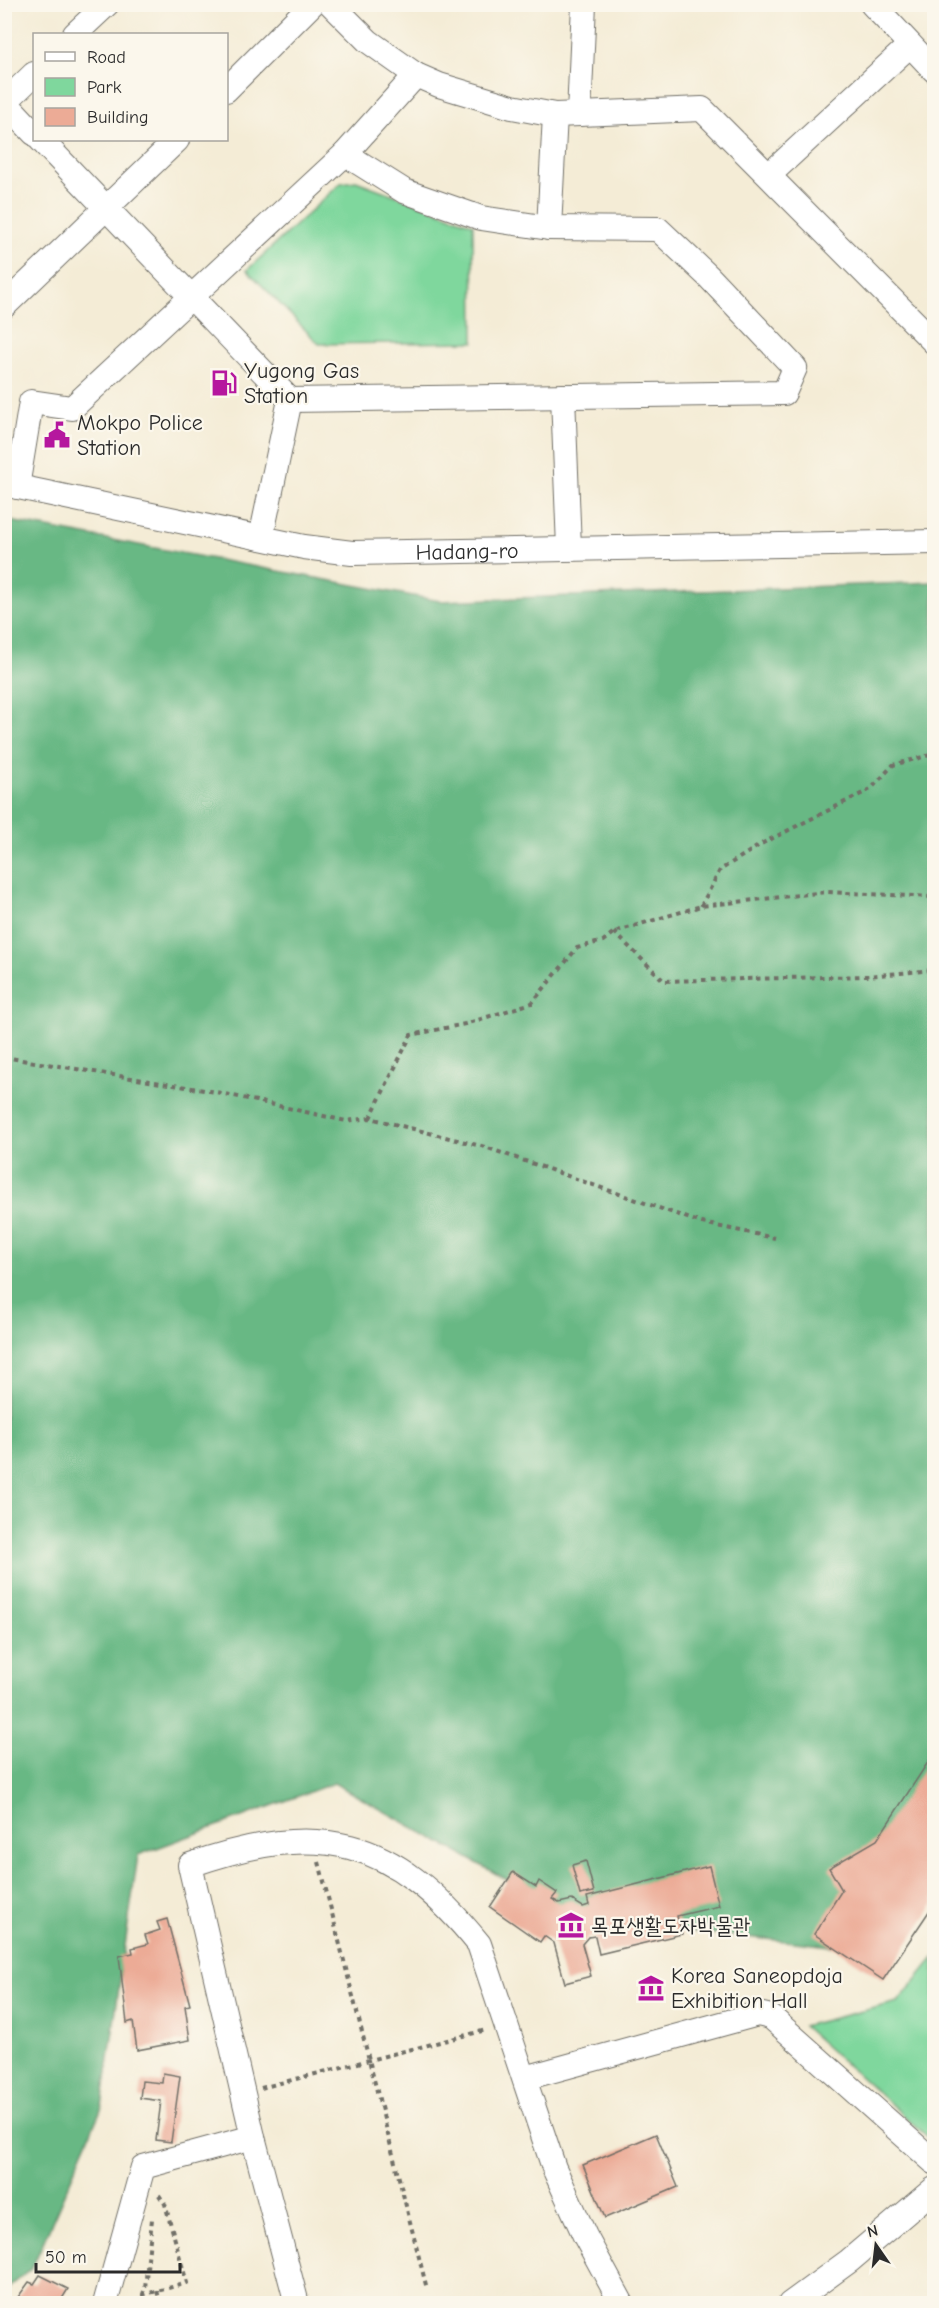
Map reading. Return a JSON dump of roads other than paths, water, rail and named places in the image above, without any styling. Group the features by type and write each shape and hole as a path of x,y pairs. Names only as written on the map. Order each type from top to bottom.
{"street":[{"path":"76,33 106,4"},
{"path":"228,88 312,4"},
{"path":"331,4 368,41 416,75 439,85 512,107 555,115 702,109 934,342"},
{"path":"579,114 584,4"},
{"path":"872,4 934,70"},
{"path":"769,175 910,45"},
{"path":"33,75 5,102 33,132"},
{"path":"11,486 31,402 72,408 345,154 416,75"},
{"path":"549,228 555,115"},
{"path":"42,141 290,400 784,393 795,368 708,276 658,229 549,228 481,218 404,191 345,154"},
{"path":"4,306 176,141"},
{"path":"563,396 569,548"},
{"path":"261,538 290,400"},
{"name":"Hadang-ro","path":"11,486 261,538 352,553 426,554 569,548 934,542"},
{"path":"297,2304 253,2137 190,1865 225,1852 276,1843 326,1841 383,1857 424,1886 458,1917 479,1944 554,2168 588,2242 622,2304"},
{"path":"525,2078 758,2014 771,2017 934,2162"},
{"path":"105,2304 145,2180 143,2167 253,2137"},
{"path":"790,2304 849,2261 934,2189"}],"place":[{"name":"Yugong Gas Station","path":"224,383"},
{"name":"Mokpo Police Station","path":"57,435"},
{"name":"목포생활도자박물관","path":"571,1925"},
{"name":"Korea Saneopdoja Exhibition Hall","path":"651,1988"}]}
